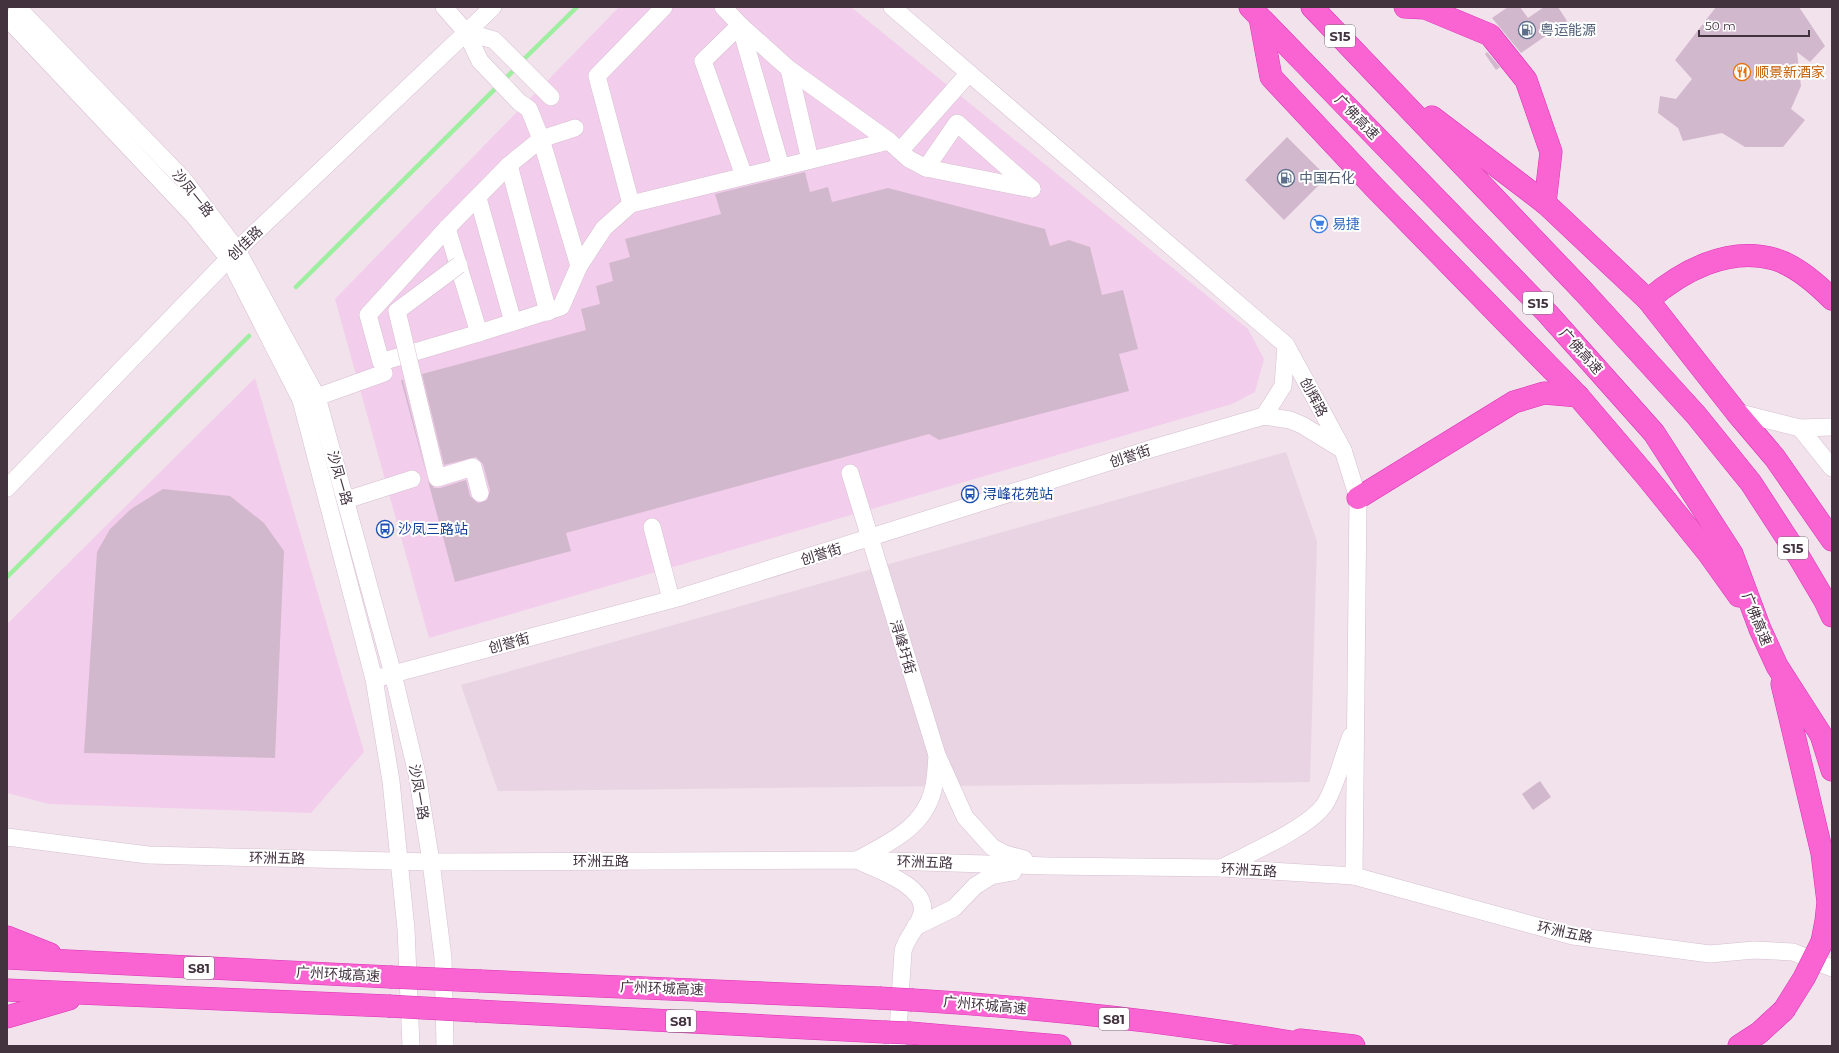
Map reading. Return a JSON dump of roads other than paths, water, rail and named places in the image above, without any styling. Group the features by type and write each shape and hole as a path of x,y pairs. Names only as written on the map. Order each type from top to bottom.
{"highway":[{"name":"S15","path":"1312,7 1584,292 1696,415 1751,483 1799,557 1825,600 1832,616"},
{"path":"1405,7 1425,8 1490,35 1526,80 1550,152 1545,202"},
{"path":"1255,12 1271,77 1374,187 1578,396 1647,477 1709,554 1760,629"},
{"name":"广佛高速","path":"1255,12 1548,314 1654,433 1732,554 1760,629 1777,666 1820,731 1832,752"},
{"path":"1381,78 1545,202 1648,300 1736,412 1775,458 1832,540"},
{"path":"1648,300 1668,283 1690,270 1719,260 1752,256 1775,259 1787,265 1817,285 1832,298"},
{"path":"1358,498 1514,402 1544,393 1578,396"},
{"path":"1739,1046 1759,1033 1784,1010 1804,978 1822,942 1828,902 1822,853 1796,737 1777,666"},
{"path":"1820,731 1832,770"},
{"path":"7,937 57,956 114,964"},
{"name":"广州环城高速","path":"7,958 390,977 912,1000 1032,1009 1252,1036 1314,1046"},
{"name":"S81","path":"7,990 478,1010 1060,1046"},
{"path":"7,1017 74,998 92,995 126,995"},
{"path":"1175,1026 1354,1046"}],"street":[{"name":"沙凤一路","path":"17,7 183,179 233,254 317,397 393,674 417,774 431,862 443,958 445,1046"},
{"path":"444,7 466,32 480,61 519,102 529,109 541,139 579,266"},
{"name":"创佳路","path":"7,488 233,254 493,7"},
{"path":"631,204 597,76 664,7"},
{"path":"723,7 740,25 789,70 895,146 910,159 926,168 933,170 1032,189 957,123 926,168"},
{"path":"892,7 1286,345 1283,386 1264,416 1290,420 1302,425 1343,450"},
{"name":"沙凤一路","path":"7,18 194,216 233,254 300,400 374,679 392,781 406,929 411,1046"},
{"path":"740,25 703,61 744,176"},
{"path":"740,25 781,167"},
{"path":"466,32 494,40 551,97"},
{"path":"789,70 810,160"},
{"path":"574,128 541,139 509,165 447,228 368,315 381,362 561,307 579,266 604,228 631,204 810,160 895,146 970,73"},
{"path":"509,165 548,312"},
{"path":"478,198 513,322"},
{"path":"447,228 460,265 479,333"},
{"path":"460,265 396,311 437,478 473,467 480,493"},
{"name":"创辉路","path":"1286,345 1343,450 1358,498 1354,876"},
{"path":"317,397 384,373"},
{"path":"1736,412 1800,428 1832,427"},
{"name":"创誉街","path":"374,679 671,599 870,538 1147,450 1264,416"},
{"path":"1800,428 1832,468"},
{"name":"浔峰圩街","path":"850,473 937,755 964,817 992,847 1005,854 1048,866"},
{"path":"346,500 412,479"},
{"path":"652,527 671,599"},
{"path":"1221,868 1290,832 1307,821 1324,806 1334,787 1340,764 1355,724"},
{"path":"856,860 897,838 914,825 930,799 934,789 937,755"},
{"name":"环洲五路","path":"7,837 148,855 400,862 856,860 1048,866 1221,868 1354,876 1573,936 1710,954 1754,950 1793,952 1832,968"},
{"path":"856,860 902,882 916,892 923,906 922,915 906,941 903,951 897,1037"},
{"path":"915,927 954,908 975,886 991,876 1048,866"}],"waterway":[{"path":"521,62 577,7"},
{"path":"296,287 516,68"},
{"path":"7,577 249,336"}],"place":[{"name":"粤运能源","path":"1527,30"},
{"name":"顺景新酒家","path":"1742,72"},
{"name":"中国石化","path":"1286,178"},
{"name":"易捷","path":"1319,224"},
{"name":"浔峰花苑站","path":"970,494"},
{"name":"沙凤三路站","path":"385,529"}]}
